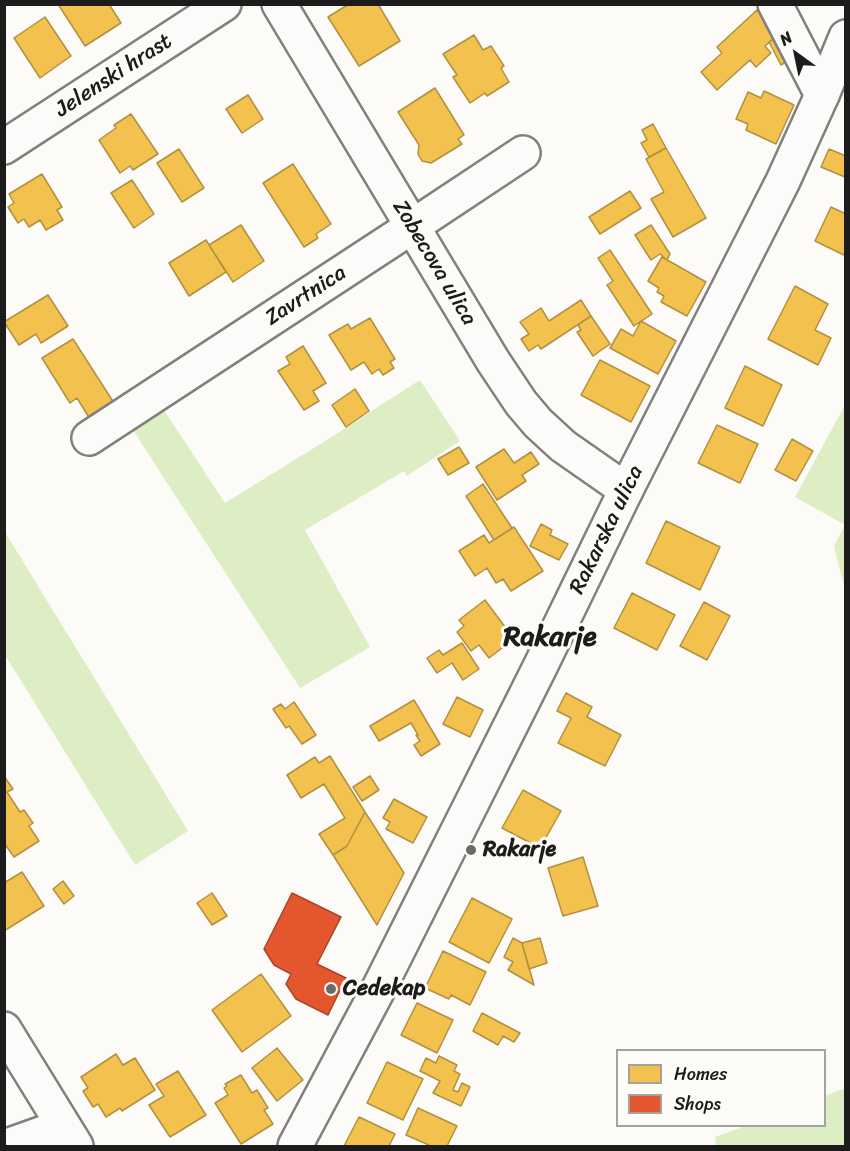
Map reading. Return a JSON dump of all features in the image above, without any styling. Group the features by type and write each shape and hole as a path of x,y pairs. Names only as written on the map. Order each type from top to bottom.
{"street":[{"name":"Jelenski hrast","path":"4,147 224,4"},
{"name":"Zobecova ulica","path":"279,4 493,361 521,403 563,447 626,490"},
{"path":"775,4 822,95"},
{"name":"Rakarska ulica","path":"295,1146 379,988 535,678 626,490 783,181 846,37"},
{"name":"Zavrtnica","path":"89,438 523,153"},
{"path":"4,1029 69,1136 7,1146"}],"green space":[{"path":"420,380 460,441 407,476 404,471 305,530 370,647 300,688 129,424 160,404 225,503"},
{"path":"845,405 845,525 795,497"},
{"path":"845,525 845,590 834,546"},
{"path":"5,532 188,831 135,865 5,655"},
{"path":"845,1088 845,1146 716,1146 715,1137 743,1127 826,1127 826,1096"}],"building: Homes":[{"path":"58,4 109,4 121,23 85,46"},
{"path":"349,4 378,4 400,41 359,66 328,17"},
{"path":"757,10 779,34 765,46 771,53 756,67 750,60 717,90 701,72 722,53 717,47"},
{"path":"45,17 71,56 40,78 14,38"},
{"path":"779,34 792,58 781,65 769,42"},
{"path":"474,35 483,50 491,46 504,66 501,68 509,82 487,96 485,93 470,103 453,77 457,75 443,54"},
{"path":"435,88 464,135 458,139 462,144 431,163 422,161 418,154 419,145 398,112"},
{"path":"764,91 794,105 776,144 746,130 748,124 736,119 748,92 761,98"},
{"path":"248,95 263,119 242,133 226,109"},
{"path":"131,114 158,154 133,170 130,166 120,173 99,140 116,128 114,125"},
{"path":"653,124 666,148 649,157 641,143 647,140 642,130"},
{"path":"666,148 706,218 673,237 651,199 664,192 646,159"},
{"path":"179,149 204,188 182,202 157,163"},
{"path":"829,149 846,156 845,177 821,167"},
{"path":"293,164 331,224 316,234 318,238 304,247 263,183"},
{"path":"42,174 62,207 57,210 63,220 46,230 40,220 29,227 24,219 18,223 8,207 14,203 9,194"},
{"path":"132,180 154,214 134,228 111,193"},
{"path":"630,191 641,208 600,234 589,217"},
{"path":"831,207 846,214 846,256 815,241"},
{"path":"241,225 264,261 233,282 209,245"},
{"path":"651,225 670,254 667,260 660,254 651,260 635,235"},
{"path":"206,240 226,272 189,296 169,263"},
{"path":"610,250 652,314 634,326 607,285 613,281 598,258"},
{"path":"662,257 706,282 687,316 661,302 664,296 657,292 659,288 648,281"},
{"path":"795,286 828,304 815,330 831,338 818,365 768,339"},
{"path":"48,295 68,326 41,343 36,334 19,345 4,322"},
{"path":"581,300 591,316 541,349 538,345 529,351 521,339 529,334 520,322 541,308 549,321"},
{"path":"591,316 610,344 593,356 577,332 581,330 578,325"},
{"path":"370,318 395,359 390,362 394,368 383,375 379,369 372,374 364,362 351,370 329,335 348,324 351,329"},
{"path":"641,321 676,341 658,374 610,348 621,329 633,336"},
{"path":"73,339 114,403 90,419 77,398 70,403 42,358"},
{"path":"303,346 326,383 313,391 319,401 304,410 278,371 290,364 286,357"},
{"path":"600,360 650,386 631,422 581,395"},
{"path":"745,366 782,385 763,426 725,408"},
{"path":"355,389 369,411 346,427 332,405"},
{"path":"717,425 758,444 740,483 698,463"},
{"path":"792,439 813,451 796,481 775,470"},
{"path":"459,447 469,463 448,475 438,459"},
{"path":"504,449 514,463 531,452 539,464 522,475 526,481 497,500 476,467"},
{"path":"483,484 512,528 494,540 466,496"},
{"path":"666,521 720,547 700,590 646,563"},
{"path":"541,524 552,530 550,535 568,544 559,560 530,546"},
{"path":"514,527 543,571 511,591 503,579 496,583 487,568 475,576 459,551 484,535 489,543"},
{"path":"632,593 675,615 657,650 614,628"},
{"path":"485,600 514,639 489,658 479,645 471,651 457,632 464,626 459,620"},
{"path":"704,602 730,616 707,660 680,646"},
{"path":"462,643 479,669 463,680 452,663 437,673 427,658 439,650 443,655"},
{"path":"566,693 592,707 587,717 621,735 605,766 558,743 571,718 557,711"},
{"path":"457,697 483,710 470,737 443,724"},
{"path":"414,700 440,744 421,756 414,745 420,741 411,723 379,741 370,726"},
{"path":"294,702 316,735 302,744 289,726 286,728 273,709 281,704 285,709"},
{"path":"330,756 365,812 347,846 333,855 319,834 345,818 324,784 301,798 287,775 315,757 319,763"},
{"path":"4,776 13,789 7,792 20,812 24,810 33,823 29,826 39,841 14,857 4,843"},
{"path":"370,776 379,790 362,801 353,787"},
{"path":"523,790 561,811 540,848 502,828"},
{"path":"394,799 427,817 413,843 386,829 390,822 383,818"},
{"path":"365,812 404,873 377,925 333,855 347,846"},
{"path":"583,857 598,906 563,916 548,868"},
{"path":"22,872 44,906 4,931 4,883"},
{"path":"63,881 74,896 64,904 53,889"},
{"path":"212,893 227,916 212,925 197,903"},
{"path":"472,898 512,919 489,963 449,942"},
{"path":"513,938 522,943 534,985 508,970 513,962 504,957"},
{"path":"540,938 547,963 529,969 522,943"},
{"path":"443,951 486,972 470,1005 451,995 449,999 425,988"},
{"path":"261,974 291,1016 242,1052 212,1010"},
{"path":"417,1003 453,1020 437,1053 401,1035"},
{"path":"482,1013 520,1033 514,1042 503,1036 498,1045 473,1031"},
{"path":"277,1048 303,1080 277,1101 252,1068"},
{"path":"116,1054 123,1065 135,1058 155,1090 122,1111 120,1108 106,1117 98,1104 93,1107 83,1091 88,1088 81,1077"},
{"path":"439,1056 457,1065 454,1071 460,1074 453,1090 458,1092 462,1083 470,1087 461,1106 433,1093 440,1081 420,1071 426,1058 436,1063"},
{"path":"387,1062 423,1079 403,1120 367,1103"},
{"path":"178,1071 206,1115 170,1137 149,1105 164,1096 156,1084"},
{"path":"241,1075 252,1093 257,1090 268,1108 264,1110 273,1124 241,1144 215,1103 228,1095 224,1088 227,1086 225,1084"},
{"path":"418,1108 457,1126 447,1146 431,1146 406,1135"},
{"path":"359,1117 395,1134 389,1146 344,1146"}],"building: Shops":[{"path":"292,893 341,917 317,964 346,978 328,1015 296,999 286,984 291,974 274,965 264,949"}],"place":[{"name":"Rakarje","path":"471,850"},
{"name":"Cedekap","path":"331,989"}],"district":[{"name":"Rakarje","path":"550,638"}]}
